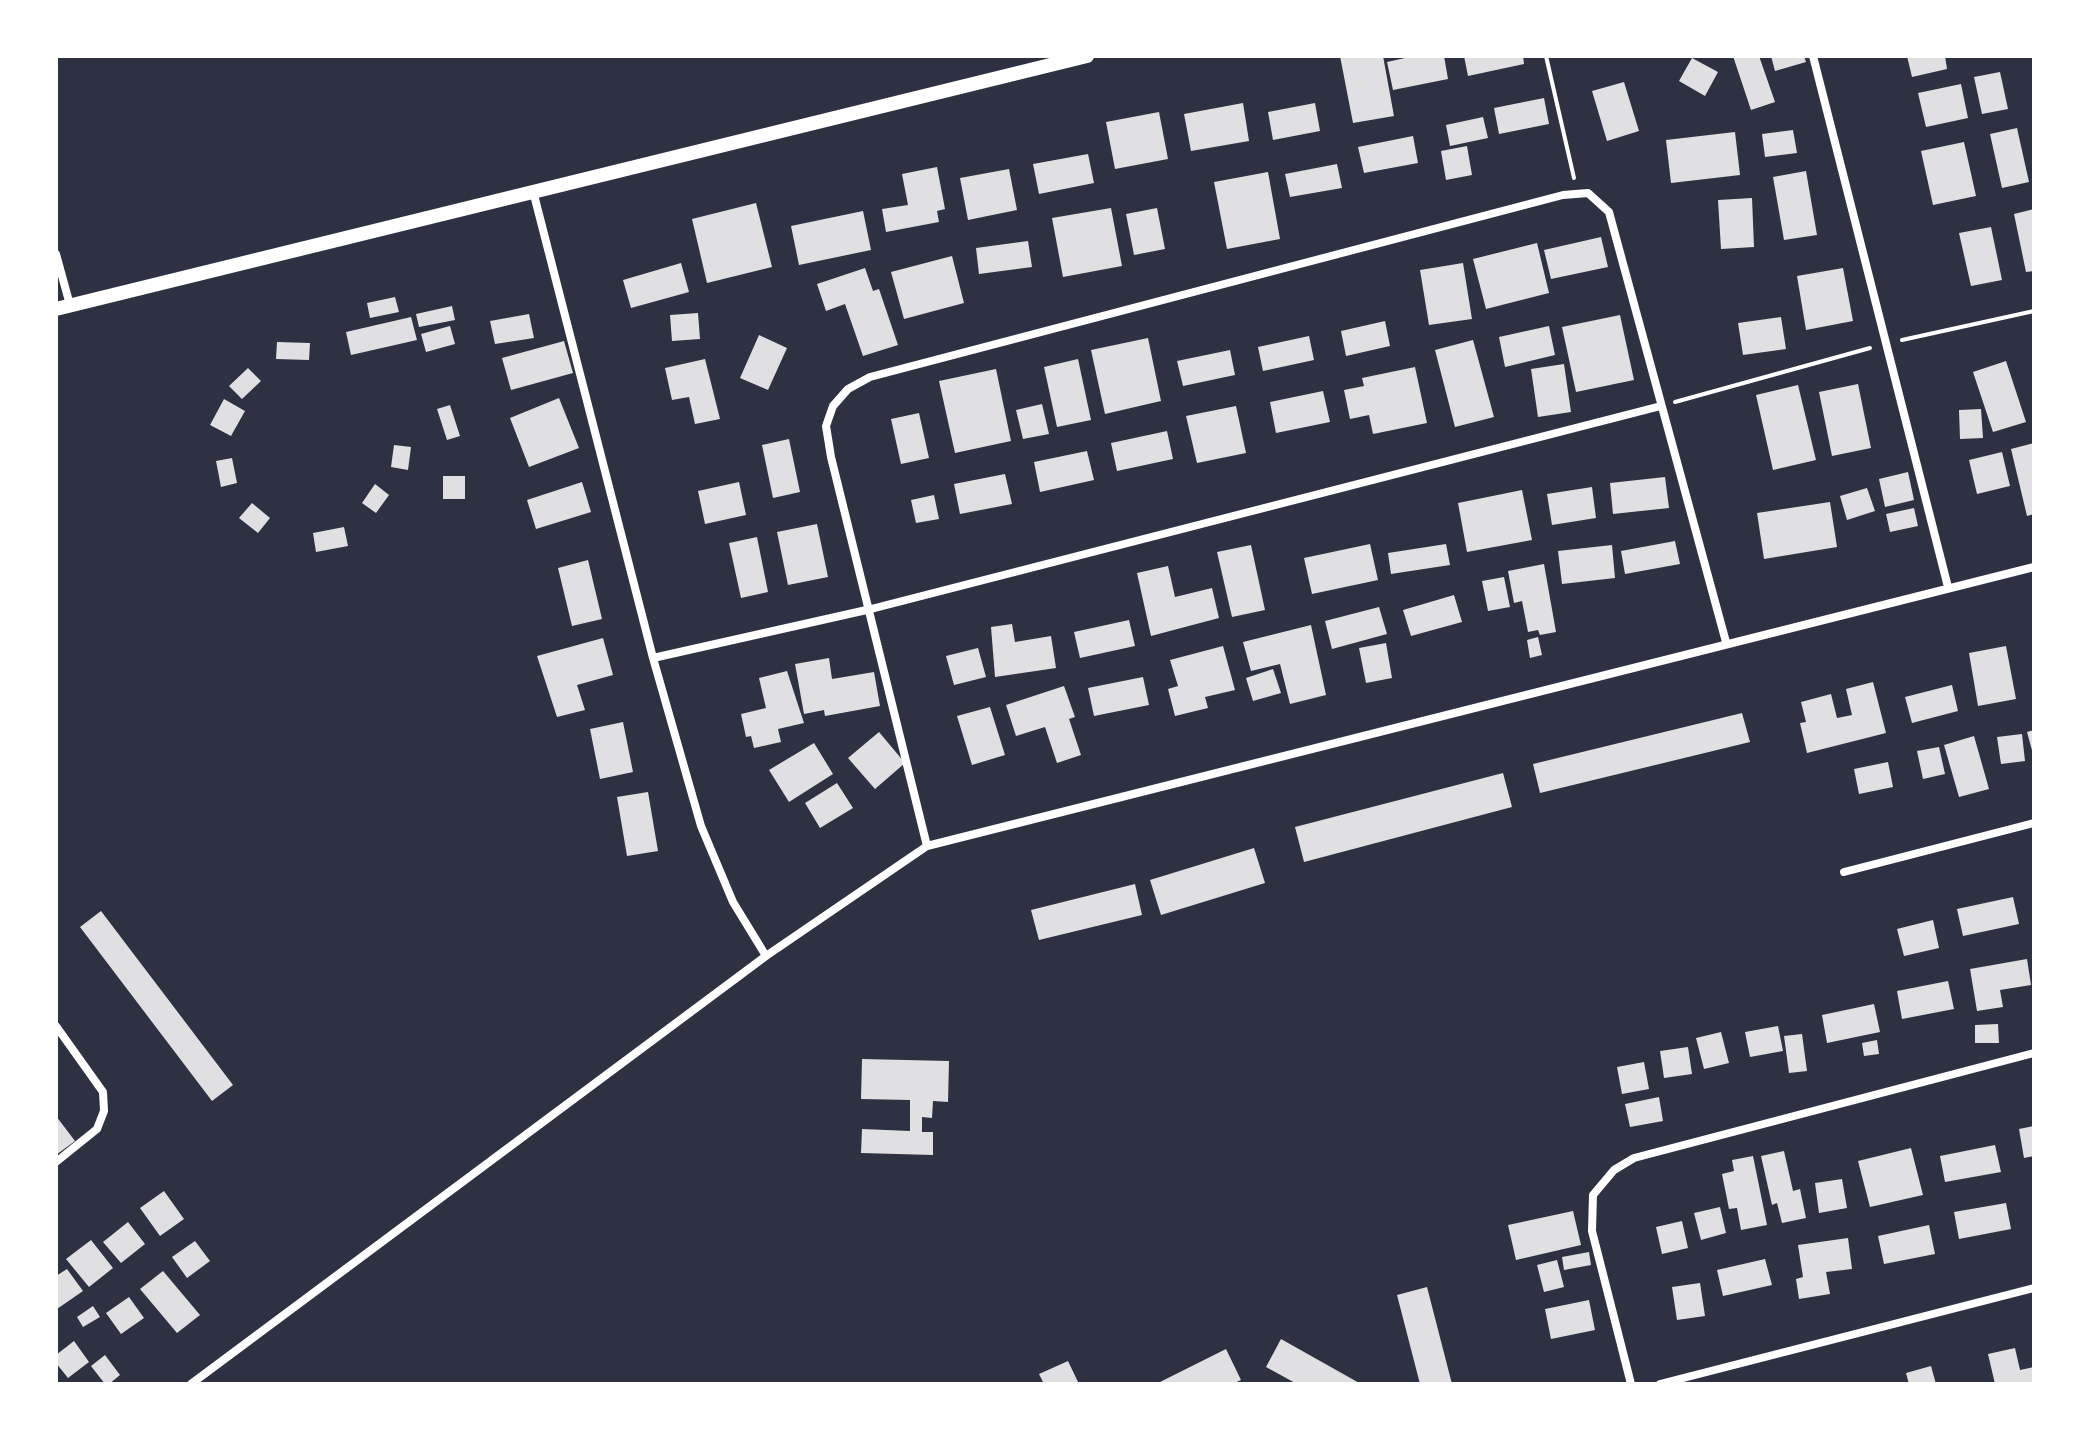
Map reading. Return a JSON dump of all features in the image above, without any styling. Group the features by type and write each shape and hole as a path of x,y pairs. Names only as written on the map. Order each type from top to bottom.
{"street":[{"path":"56,254 63,307 1068,58 1087,56"},
{"path":"1813,56 1948,587"},
{"path":"533,191 653,658 714,864 766,956"},
{"path":"927,846 871,609 831,457 826,426 833,406 848,389 870,377 1577,192 1595,197 1609,212 1726,642"},
{"path":"653,658 871,609 1661,406"},
{"path":"191,1384 766,956 927,846 1726,642 2034,567"},
{"path":"1844,872 2034,823"},
{"path":"56,1026 103,1092 104,1111 97,1129 56,1162"},
{"path":"1631,1384 1592,1231 1593,1195 1614,1170 1634,1158 2034,1053"},
{"path":"1660,1384 2034,1288"}],"path":[{"path":"1546,56 1577,192"},
{"path":"1661,406 1885,344 2034,311"}],"building":[{"path":"1340,56 1383,56 1394,116 1353,123"},
{"path":"1414,56 1444,56 1448,79 1393,90 1387,62"},
{"path":"1464,56 1523,56 1524,64 1468,76"},
{"path":"1733,56 1759,56 1775,102 1751,110"},
{"path":"1771,56 1804,56 1806,62 1775,71"},
{"path":"1907,56 1945,56 1947,69 1912,77"},
{"path":"1692,58 1718,72 1705,96 1679,81"},
{"path":"2000,72 2008,109 1982,114 1974,77"},
{"path":"1624,82 1639,131 1607,141 1592,91"},
{"path":"1961,84 1968,118 1926,127 1918,93"},
{"path":"1544,98 1549,124 1499,134 1494,108"},
{"path":"1243,103 1249,141 1191,151 1184,114"},
{"path":"1315,103 1320,131 1273,140 1268,112"},
{"path":"1159,112 1168,159 1115,169 1106,122"},
{"path":"1483,117 1488,138 1450,146 1446,125"},
{"path":"2017,128 2029,182 2002,188 1990,134"},
{"path":"1793,130 1797,153 1765,157 1762,134"},
{"path":"1735,132 1740,175 1671,183 1666,140"},
{"path":"1413,136 1418,163 1364,173 1358,147"},
{"path":"1964,142 1976,196 1933,205 1921,151"},
{"path":"1467,146 1472,175 1446,180 1441,151"},
{"path":"1088,154 1094,183 1039,194 1033,164"},
{"path":"1337,164 1342,188 1290,197 1285,174"},
{"path":"937,167 945,209 937,211 939,222 886,232 882,209 908,205 902,174"},
{"path":"1009,169 1017,210 968,220 960,178"},
{"path":"1806,171 1817,235 1784,240 1773,177"},
{"path":"1268,172 1280,239 1227,249 1214,182"},
{"path":"1752,198 1754,247 1721,249 1718,200"},
{"path":"756,203 772,267 707,283 692,219"},
{"path":"1111,208 1122,266 1063,277 1052,218"},
{"path":"1157,208 1165,249 1134,255 1126,214"},
{"path":"2034,209 2034,271 2026,272 2014,214"},
{"path":"863,211 871,250 799,265 791,226"},
{"path":"1991,227 2002,280 1971,286 1959,233"},
{"path":"1601,237 1608,267 1551,279 1544,250"},
{"path":"1028,241 1032,267 979,274 976,248"},
{"path":"1537,243 1549,293 1486,309 1473,259"},
{"path":"952,256 964,303 904,319 891,272"},
{"path":"681,263 689,292 631,308 623,280"},
{"path":"1463,263 1472,319 1429,325 1420,270"},
{"path":"865,268 873,291 879,289 898,345 863,356 845,304 826,311 817,284"},
{"path":"1843,268 1853,321 1806,330 1797,276"},
{"path":"395,297 399,312 370,318 367,303"},
{"path":"452,306 455,320 419,327 416,314"},
{"path":"698,313 700,339 672,341 670,315"},
{"path":"529,314 534,338 495,344 490,321"},
{"path":"1620,315 1634,380 1576,392 1562,327"},
{"path":"411,317 417,340 351,355 346,332"},
{"path":"1781,317 1786,349 1743,355 1738,323"},
{"path":"1385,321 1390,346 1346,356 1341,331"},
{"path":"450,326 455,344 426,352 421,334"},
{"path":"1549,326 1555,355 1505,367 1499,337"},
{"path":"759,335 787,348 768,390 740,378"},
{"path":"1309,336 1314,360 1263,371 1258,347"},
{"path":"1148,338 1161,401 1105,414 1091,350"},
{"path":"1473,340 1494,417 1455,427 1435,350"},
{"path":"564,341 573,373 511,390 502,358"},
{"path":"277,342 310,343 309,360 276,359"},
{"path":"1230,350 1235,375 1183,386 1177,361"},
{"path":"705,359 720,419 695,424 689,397 672,400 665,368"},
{"path":"1078,359 1091,420 1057,427 1044,367"},
{"path":"2006,361 2026,422 1993,432 1973,372"},
{"path":"1564,364 1571,412 1538,417 1531,369"},
{"path":"1415,367 1427,423 1373,434 1369,415 1350,419 1344,390 1364,386 1362,378"},
{"path":"248,368 261,381 242,399 229,386"},
{"path":"996,369 1011,441 955,453 939,381"},
{"path":"1858,384 1871,448 1832,456 1819,392"},
{"path":"1798,385 1816,460 1773,470 1756,395"},
{"path":"1323,391 1330,422 1276,433 1270,402"},
{"path":"559,398 579,448 529,467 510,418"},
{"path":"224,399 245,411 231,436 210,425"},
{"path":"1042,404 1049,434 1023,439 1016,410"},
{"path":"450,405 460,436 447,440 437,409"},
{"path":"1236,406 1246,453 1197,463 1186,416"},
{"path":"1981,409 1983,438 1960,439 1959,410"},
{"path":"919,413 929,458 901,464 891,419"},
{"path":"1167,431 1173,459 1117,471 1111,443"},
{"path":"789,439 800,492 773,498 762,445"},
{"path":"2034,443 2034,514 2027,516 2011,449"},
{"path":"394,445 411,447 408,470 391,467"},
{"path":"1087,451 1094,480 1040,492 1034,462"},
{"path":"2002,452 2010,486 1977,494 1969,460"},
{"path":"232,458 237,483 221,487 216,461"},
{"path":"1908,472 1914,500 1885,507 1879,479"},
{"path":"1005,474 1012,504 960,514 954,484"},
{"path":"443,476 465,476 465,499 443,499"},
{"path":"1665,477 1669,508 1613,514 1610,483"},
{"path":"582,482 591,512 536,529 527,500"},
{"path":"739,482 746,515 705,524 698,491"},
{"path":"375,484 389,495 376,513 362,503"},
{"path":"1592,487 1596,518 1552,525 1547,494"},
{"path":"1867,488 1875,511 1847,520 1840,496"},
{"path":"1522,490 1532,540 1467,552 1458,503"},
{"path":"934,495 939,519 916,523 911,500"},
{"path":"1830,502 1837,547 1764,559 1757,513"},
{"path":"252,503 270,518 258,533 239,518"},
{"path":"1914,508 1918,526 1890,532 1886,514"},
{"path":"817,524 828,577 788,585 777,532"},
{"path":"344,527 348,546 316,552 313,533"},
{"path":"757,537 768,592 741,598 729,543"},
{"path":"1675,541 1680,564 1625,574 1621,551"},
{"path":"1370,544 1378,580 1312,594 1304,558"},
{"path":"1446,544 1450,565 1391,574 1388,553"},
{"path":"1251,545 1265,610 1232,617 1217,552"},
{"path":"1612,545 1615,578 1562,584 1558,551"},
{"path":"588,560 602,619 572,626 558,568"},
{"path":"1544,564 1556,632 1540,635 1538,630 1528,632 1522,601 1514,603 1508,571"},
{"path":"1168,566 1175,597 1212,588 1219,618 1151,636 1137,573"},
{"path":"1504,577 1510,607 1488,611 1482,581"},
{"path":"1454,595 1462,622 1411,636 1403,610"},
{"path":"1379,607 1387,634 1332,649 1325,621"},
{"path":"1129,620 1135,646 1080,658 1074,632"},
{"path":"1012,624 1015,642 1051,636 1056,668 995,677 991,627"},
{"path":"1311,625 1326,695 1290,704 1280,664 1251,671 1243,642"},
{"path":"1538,637 1542,655 1530,658 1527,640"},
{"path":"603,638 613,675 577,685 585,710 557,717 537,656"},
{"path":"1386,643 1392,678 1366,683 1359,648"},
{"path":"1223,646 1235,690 1205,697 1208,708 1175,716 1168,689 1178,686 1170,660"},
{"path":"2006,646 2016,699 1978,706 1969,653"},
{"path":"978,648 986,677 954,685 946,656"},
{"path":"829,658 832,679 874,672 880,706 825,716 824,710 804,714 795,664"},
{"path":"1273,669 1281,693 1253,701 1246,678"},
{"path":"787,671 804,723 778,729 781,742 754,748 751,736 746,737 741,714 766,708 759,678"},
{"path":"1143,677 1149,705 1094,716 1088,688"},
{"path":"1873,682 1886,733 1807,753 1800,723 1806,722 1801,702 1831,694 1837,718 1852,715 1846,689"},
{"path":"1952,685 1958,711 1912,723 1905,697"},
{"path":"1064,686 1075,717 1069,719 1081,755 1057,763 1045,727 1016,736 1006,705"},
{"path":"990,707 1005,755 972,765 957,716"},
{"path":"1742,713 1750,742 1540,793 1533,764"},
{"path":"623,722 633,772 600,779 590,729"},
{"path":"2034,730 2034,754 2033,754 2027,732"},
{"path":"879,732 905,763 875,789 848,758"},
{"path":"2022,734 2025,761 2001,764 1997,737"},
{"path":"1974,736 1989,789 1959,797 1944,745"},
{"path":"814,743 833,774 789,802 769,770"},
{"path":"1939,747 1945,774 1923,779 1917,751"},
{"path":"1888,762 1893,787 1859,794 1854,769"},
{"path":"1503,773 1512,807 1304,862 1295,827"},
{"path":"837,783 853,808 820,828 805,803"},
{"path":"648,792 658,851 627,856 617,797"},
{"path":"1254,848 1265,883 1161,915 1150,880"},
{"path":"1135,884 1142,915 1039,940 1031,910"},
{"path":"2013,897 2019,924 1963,936 1957,909"},
{"path":"101,911 233,1085 212,1101 80,927"},
{"path":"1933,920 1939,948 1904,956 1897,929"},
{"path":"2027,959 2031,985 2000,990 2003,1007 1977,1011 1970,969"},
{"path":"1948,981 1954,1009 1902,1019 1897,991"},
{"path":"1874,1004 1880,1032 1827,1043 1822,1015"},
{"path":"1998,1024 1999,1043 1975,1043 1975,1025"},
{"path":"1778,1026 1783,1051 1750,1057 1745,1032"},
{"path":"1721,1032 1729,1063 1704,1069 1696,1038"},
{"path":"1802,1034 1807,1071 1789,1073 1784,1036"},
{"path":"1877,1040 1879,1054 1864,1056 1862,1043"},
{"path":"1688,1047 1692,1074 1664,1078 1660,1051"},
{"path":"862,1059 949,1061 948,1102 933,1101 932,1118 922,1117 922,1132 933,1132 933,1155 861,1153 862,1129 910,1131 910,1100 861,1099"},
{"path":"1644,1062 1649,1089 1622,1094 1617,1067"},
{"path":"1659,1097 1663,1121 1630,1127 1625,1104"},
{"path":"56,1116 75,1141 56,1155"},
{"path":"2034,1126 2034,1156 2024,1158 2019,1129"},
{"path":"1995,1145 2001,1172 1945,1182 1940,1156"},
{"path":"1911,1148 1923,1195 1870,1207 1858,1161"},
{"path":"1784,1151 1793,1191 1800,1189 1806,1218 1782,1223 1777,1203 1772,1205 1761,1156"},
{"path":"1753,1156 1767,1225 1741,1230 1737,1208 1729,1209 1722,1174 1734,1171 1732,1160"},
{"path":"1842,1179 1847,1208 1819,1213 1815,1183"},
{"path":"164,1191 184,1219 160,1236 140,1208"},
{"path":"2006,1203 2011,1229 1959,1239 1954,1212"},
{"path":"1720,1207 1726,1233 1701,1240 1694,1213"},
{"path":"1573,1211 1581,1245 1516,1260 1508,1225"},
{"path":"1682,1221 1688,1248 1662,1254 1656,1227"},
{"path":"128,1222 145,1244 121,1263 103,1242"},
{"path":"1929,1225 1935,1254 1884,1264 1878,1236"},
{"path":"1848,1238 1852,1269 1826,1272 1830,1294 1799,1299 1796,1279 1803,1277 1798,1245"},
{"path":"91,1240 113,1268 89,1287 66,1259"},
{"path":"195,1241 210,1261 187,1278 172,1257"},
{"path":"1589,1252 1591,1265 1564,1270 1562,1257"},
{"path":"1765,1259 1772,1285 1723,1296 1717,1270"},
{"path":"1557,1260 1564,1287 1544,1292 1537,1265"},
{"path":"67,1269 83,1291 57,1309 56,1276"},
{"path":"163,1271 200,1315 177,1333 140,1289"},
{"path":"1700,1283 1705,1316 1677,1320 1672,1287"},
{"path":"1427,1287 1452,1384 1420,1384 1397,1295"},
{"path":"129,1297 144,1318 121,1334 106,1313"},
{"path":"1589,1300 1595,1330 1551,1339 1545,1309"},
{"path":"93,1306 100,1317 83,1327 77,1317"},
{"path":"1281,1339 1361,1384 1297,1384 1266,1367"},
{"path":"74,1341 89,1362 68,1378 56,1363 56,1355"},
{"path":"2015,1348 2020,1370 2034,1367 2034,1384 1995,1384 1988,1354"},
{"path":"1226,1349 1241,1380 1232,1384 1156,1384"},
{"path":"105,1355 120,1375 109,1384 105,1384 91,1366"},
{"path":"1068,1361 1079,1384 1044,1384 1039,1374"},
{"path":"1931,1366 1936,1384 1909,1384 1906,1373"}]}
